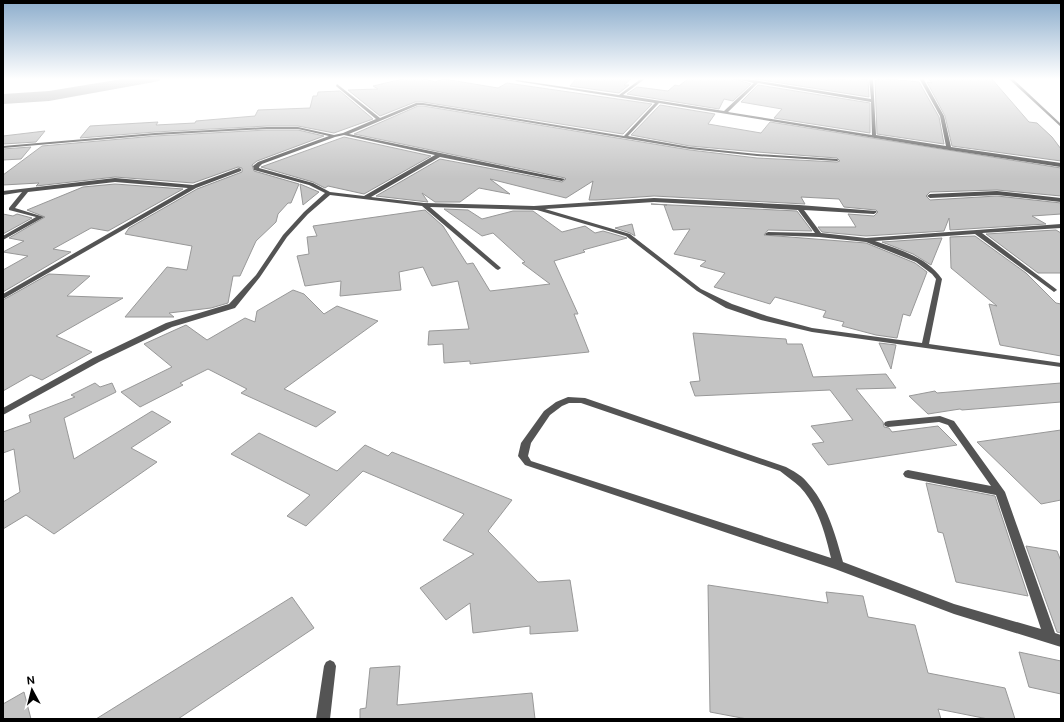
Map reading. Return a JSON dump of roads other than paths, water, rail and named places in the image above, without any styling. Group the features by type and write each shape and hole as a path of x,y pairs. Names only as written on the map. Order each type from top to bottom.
{"street":[{"path":"370,112 379,119"},
{"path":"398,112 344,134 334,136 260,163 256,166 256,169 311,184 330,193 424,205 534,208 654,200 874,212"},
{"path":"472,112 705,149 757,155 836,160"},
{"path":"626,136 649,112"},
{"path":"725,112 949,149 1061,165"},
{"path":"873,112 874,136"},
{"path":"940,112 942,116 949,149"},
{"path":"1046,112 1061,126"},
{"path":"3,147 155,134 267,128 298,128 334,136"},
{"path":"344,134 439,155 562,179"},
{"path":"366,197 439,155"},
{"path":"3,297 194,187 239,170"},
{"path":"3,193 115,180 194,187"},
{"path":"3,238 41,217 11,210 27,190"},
{"path":"3,412 96,360 169,325 232,306 258,276 285,236 306,213 330,193"},
{"path":"930,196 997,193 1061,200"},
{"path":"424,205 498,268"},
{"path":"799,207 819,235"},
{"path":"534,208 628,235 698,290 736,308 764,318 812,330 1061,366"},
{"path":"768,234 819,235 866,240 1061,226"},
{"path":"976,232 1054,290"},
{"path":"866,240 899,252 923,264 937,275 939,279 925,346"},
{"path":"838,565 822,512 803,484 783,469 582,400 568,400 558,404 547,413 526,443 524,456 528,463 838,565 954,609 1056,640"},
{"path":"888,424 940,419 951,423 1000,492 1056,640"},
{"path":"908,474 1000,492"},
{"path":"323,719 330,666"}]}
